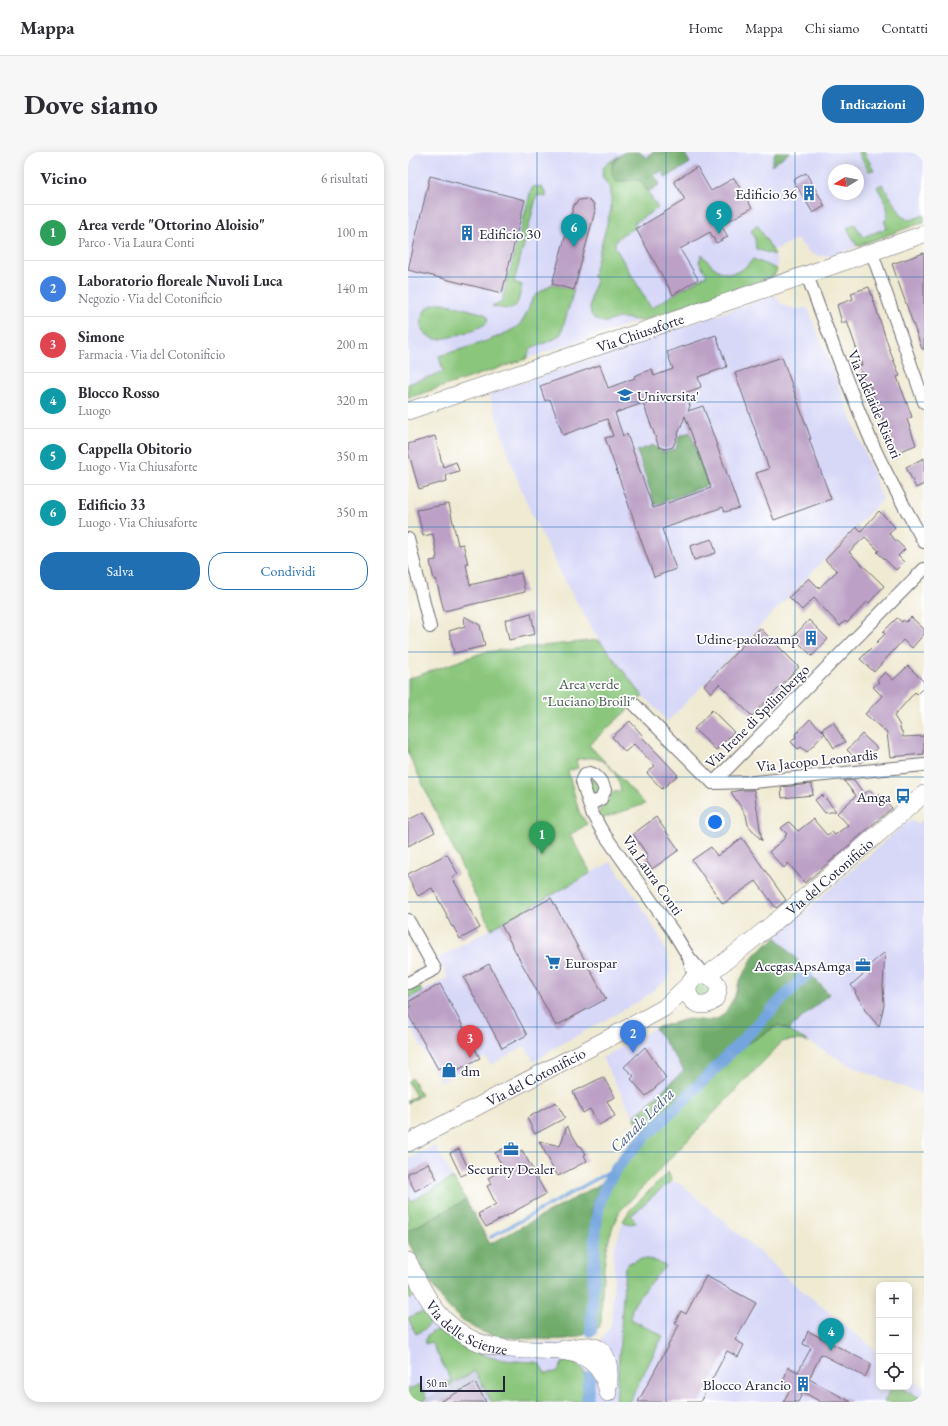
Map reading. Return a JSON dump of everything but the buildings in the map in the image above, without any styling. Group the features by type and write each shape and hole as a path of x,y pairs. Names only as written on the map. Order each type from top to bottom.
{"street":[{"name":"Via Chiusaforte","path":"408,411 924,234"},
{"path":"872,253 924,402"},
{"name":"Via Adelaide Ristori","path":"807,275 845,378 874,446 901,502 924,542"},
{"path":"408,539 430,627"},
{"name":"Via Irene di Spilimbergo","path":"713,783 924,569"},
{"path":"634,704 713,783"},
{"name":"Via Jacopo Leonardis","path":"713,783 754,782 924,765"},
{"name":"Via del Cotonificio","path":"408,1143 664,1008 698,978 733,956 924,794"},
{"name":"Via Laura Conti","path":"593,800 592,813 602,831 674,933 688,956 698,978"},
{"path":"408,920 435,969 408,983"},
{"name":"Via del Cotonificio","path":"718,989 733,956"},
{"path":"698,978 714,979 718,989 715,998 709,1003 696,1003 688,994 698,978"},
{"name":"Via del Cotonificio","path":"664,1008 696,1003"},
{"name":"Via delle Scienze","path":"408,1261 429,1301 436,1311 445,1321 457,1330 468,1337 491,1346 516,1350 571,1353 589,1359 598,1367 604,1377 608,1398"}],"shaded area":[{"path":"408,152 924,152 924,222 831,256 820,256 810,253 797,239 773,251 778,264 775,274 771,277 408,398"},
{"path":"775,295 784,306 796,309 808,308 883,499 668,721 643,696 599,640 569,589 531,513 514,471 489,394"},
{"name":"AcegasApsAmga","path":"924,818 924,1095 844,1062 788,1030 829,993 776,937 908,821 912,819 917,824"},
{"path":"611,862 637,899 659,936 669,960 670,971 668,979 638,1002 554,1048 534,1062 525,1046 491,1065 485,1057 441,1082 408,1022 408,999 448,977 438,958"},
{"path":"655,1028 684,1070 634,1117 602,1058"},
{"path":"435,1145 453,1178 411,1201 408,1196 408,1160"},
{"path":"672,1181 682,1185 773,1264 783,1275 876,1351 876,1390 912,1390 912,1378 924,1388 924,1402 408,1402 408,1261 429,1301 480,1343 597,1343 602,1339 611,1325 614,1274 613,1255 623,1221"},
{"path":"475,1371 492,1402 420,1402"}],"green space":[{"path":"625,152 639,152 647,158 652,152 684,152 690,163 666,178 662,171 654,175 660,184 648,192 640,180 617,181 614,177 612,173 612,165 617,158"},
{"path":"775,152 790,152 771,166"},
{"path":"858,152 864,152 874,170 869,171"},
{"path":"618,156 612,164 618,181 640,180 658,208 634,223 636,227 619,237 615,243 615,247 651,308 707,275 699,262 702,254 714,267 727,273 740,271 753,259 777,269 775,274 771,277 640,321 621,318 605,322 597,320 592,316 590,305 596,280 593,276 611,209 611,189 603,178 602,174 603,168"},
{"path":"882,184 903,217 911,220 924,215 924,222 857,246 847,228 855,224 863,237 887,228 884,221 886,220 888,211 884,199 877,187"},
{"path":"534,186 542,187 546,197 537,195 514,282 522,285 519,299 515,307 512,308 507,309 492,306 502,301 531,190"},
{"path":"757,224 775,255 756,249 755,238 751,230"},
{"path":"552,284 574,290 561,334 553,340 531,348 526,359 408,398 408,384 443,372 439,356 482,343 514,329 522,321 534,297"},
{"path":"444,303 485,314 488,319 487,322 476,329 461,334 435,339 428,336 422,330 421,321 426,309 433,304"},
{"path":"690,432 708,485 655,505 637,451 653,445 663,453 676,449 679,436"},
{"name":"Area verde \"Luciano Broili\"","path":"599,640 643,696 589,745 610,767 600,760 585,758 576,760 578,768 568,771 579,812 587,824 570,835 591,873 491,929 408,753 408,679 485,652"},
{"path":"612,769 645,804 600,819 599,815 601,808 612,796 613,792 621,791 619,782"},
{"path":"590,777 600,789 600,794 593,797 587,778"},
{"path":"776,937 829,994 788,1030 778,1025 739,1049 647,1140 634,1117 684,1070 655,1028 689,1019 708,1021 719,1018 726,1011 734,998 739,982 755,954"},
{"path":"694,977 714,979 717,986 715,998 705,1004 699,1004 693,1000 688,994"},
{"path":"416,981 422,991 408,999 408,985"},
{"path":"778,1025 809,1042 789,1040 782,1042 620,1211 614,1223 606,1251 601,1323 594,1331 601,1212 604,1199 616,1175 633,1153 739,1049"},
{"path":"412,1078 421,1095 408,1103 408,1100 416,1096 408,1082"},
{"path":"668,1172 672,1181 631,1216 637,1222 630,1224 623,1221 630,1210"},
{"path":"453,1178 466,1200 408,1231 408,1196 411,1201"},
{"path":"602,1183 592,1209 587,1332 569,1339 506,1338 488,1334 473,1327 460,1319 439,1296 408,1242 408,1231 466,1200 490,1244"},
{"path":"639,1259 653,1260 666,1266 638,1298 632,1309 631,1319 663,1336 629,1402 616,1402 625,1267 629,1263"},
{"path":"408,1282 413,1292 413,1297 410,1300 408,1296"},
{"path":"421,1312 428,1316 429,1322 424,1329 416,1334 408,1318"},
{"path":"442,1327 452,1337 474,1351 496,1358 536,1362 540,1364 545,1373 557,1372 563,1362 575,1363 584,1372 582,1402 492,1402 475,1371 446,1387 444,1384 451,1380 431,1342 425,1344 428,1336"},
{"path":"419,1385 427,1398 420,1402 408,1402 408,1387 410,1390"},
{"path":"890,1390 906,1390 924,1400 924,1402 884,1402"}],"waterway":[{"name":"Canale Ledra","path":"591,1331 596,1220 599,1203 616,1169 638,1144 686,1098 807,974"},
{"path":"491,1237 616,1168"},
{"name":"Canale Ledra","path":"587,1402 589,1377"}],"place":[{"name":"Edificio 36","path":"809,193"},
{"name":"Edificio 30","path":"467,233"},
{"name":"Cappella Obitorio","path":"719,234"},
{"name":"Edificio 33","path":"574,247"},
{"name":"Universita'","path":"625,395"},
{"name":"Udine-paolozamp","path":"811,638"},
{"name":"Amga","path":"903,796"},
{"name":"Area verde \"Ottorino Aloisio\"","path":"542,854"},
{"name":"Eurospar","path":"553,962"},
{"name":"AcegasApsAmga","path":"863,965"},
{"name":"Laboratorio floreale Nuvoli Luca","path":"633,1053"},
{"name":"Simone","path":"470,1058"},
{"name":"dm","path":"449,1070"},
{"name":"Security Dealer","path":"511,1149"},
{"name":"Blocco Rosso","path":"831,1351"},
{"name":"Blocco Arancio","path":"803,1384"}]}
